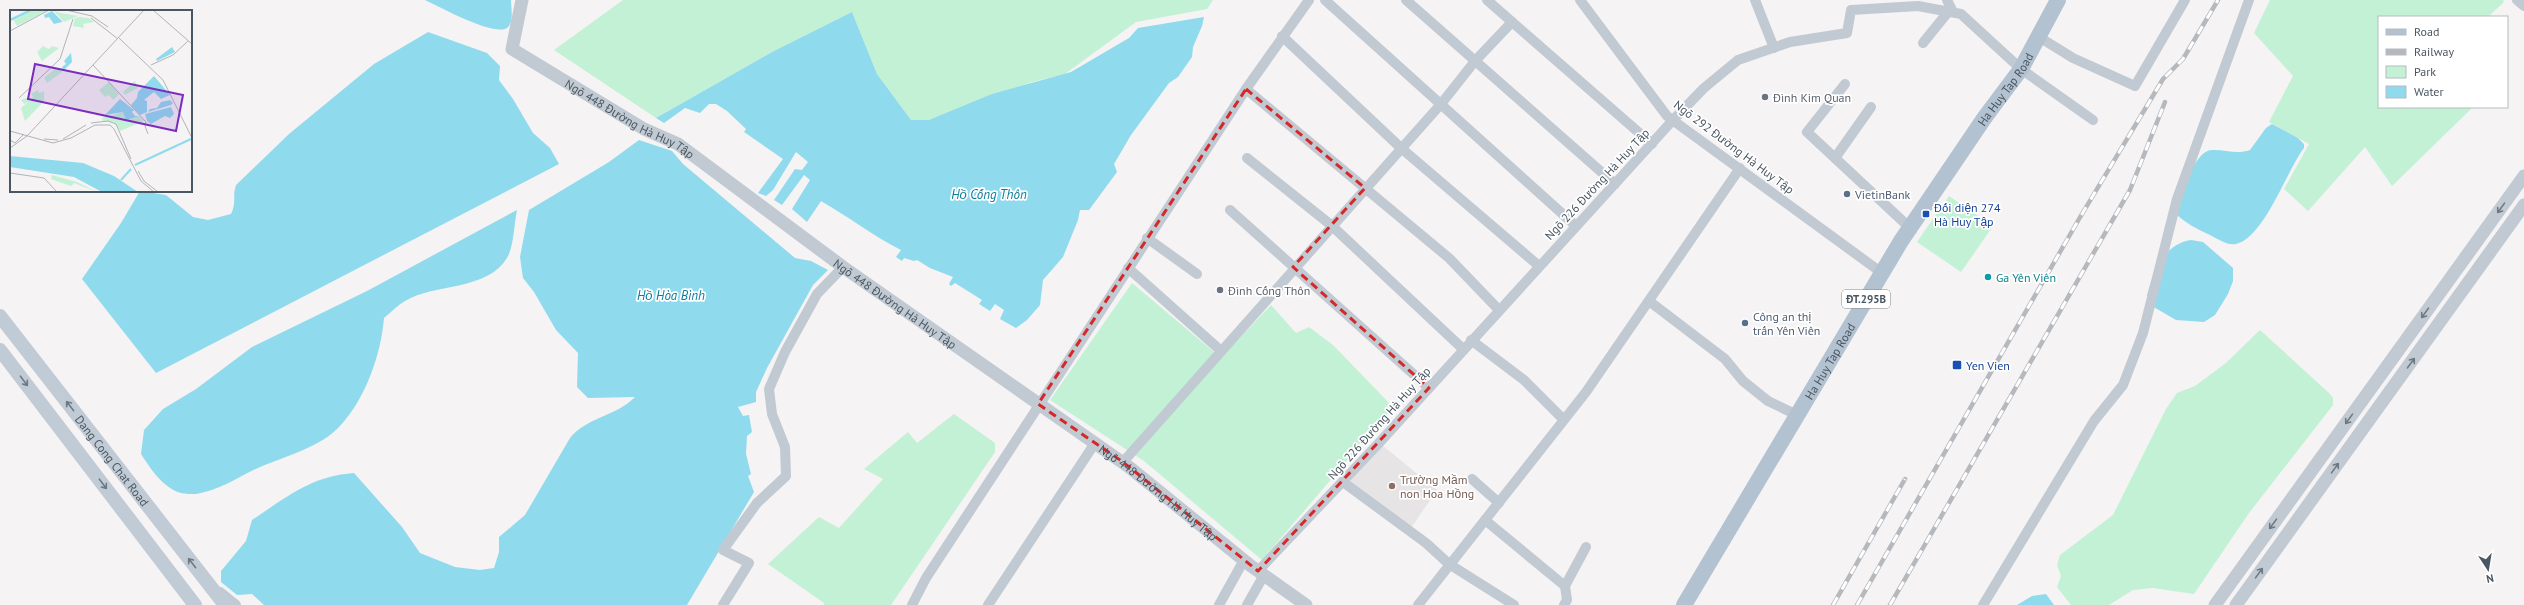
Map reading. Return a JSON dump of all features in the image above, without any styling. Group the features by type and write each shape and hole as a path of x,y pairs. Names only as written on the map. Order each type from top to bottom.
{"main road":[{"name":"Ha Huy Tap Road","path":"1684,605 1910,227 2021,69 2058,0"},
{"name":"Dang Cong Chat Road","path":"0,316 225,605"},
{"name":"Dang Cong Chat Road","path":"0,350 195,605"}],"street":[{"name":"Ngõ 448 Đường Hà Huy Tập","path":"522,0 512,49 644,129 678,144 843,267 1123,462 1244,560 1306,605"},
{"path":"912,605 926,578 1038,404 1246,89 1282,36 1309,0"},
{"path":"1325,0 1576,226"},
{"path":"1406,0 1615,184"},
{"path":"1487,0 1652,144"},
{"name":"Ngõ 292 Đường Hà Huy Tập","path":"1580,0 1667,116 1882,273"},
{"path":"1755,0 1774,48"},
{"path":"1924,43 1950,12 1947,0"},
{"path":"2039,37 2073,58 2135,86 2147,68 2185,0"},
{"path":"1983,605 2094,421 2123,385 2143,333 2177,200 2249,0"},
{"path":"2517,0 2524,6"},
{"name":"Ngõ 226 Đường Hà Huy Tập","path":"1247,605 1261,573 1342,482 1704,88 1738,60 1790,42 1847,33 1851,10 1918,6 1961,14 2021,69 2093,120"},
{"path":"1123,462 1220,350 1441,104 1475,61 1512,22"},
{"path":"1282,36 1400,148 1539,266"},
{"path":"1845,84 1807,132 1910,227"},
{"path":"1246,89 1449,258 1499,310"},
{"path":"1835,158 1871,107"},
{"path":"1247,158 1331,226 1463,349"},
{"path":"1418,605 1563,419 1586,392 1740,168"},
{"path":"2215,605 2524,176"},
{"path":"2236,605 2524,205"},
{"path":"1230,210 1428,388"},
{"path":"1147,238 1197,274"},
{"path":"2477,242 2490,252"},
{"path":"723,605 749,563 723,550 757,503 786,476 785,447 772,414 769,390 785,352 817,294 843,267"},
{"path":"1128,268 1220,350"},
{"path":"1649,301 1725,359 1743,381 1768,401 1797,415"},
{"path":"1471,340 1524,380 1563,419"},
{"path":"988,605 1095,443"},
{"path":"1472,479 1499,503"},
{"path":"1342,482 1426,543 1449,564 1514,605"},
{"path":"1485,520 1565,586"},
{"path":"1564,605 1567,600 1565,586 1586,547"},
{"path":"1219,605 1244,560"},
{"path":"204,578 236,605"}],"highlighted area":[{"path":"1246,89 1365,188 1293,267 1429,388 1258,571 1123,462 1038,404"}],"shaded area":[{"name":"Trường Mầm non Hoa Hồng","path":"1383,446 1437,490 1411,528 1347,482"}],"green space":[{"path":"623,0 1213,0 1207,9 1136,22 1065,74 1032,82 929,120 911,120 877,74 852,12 772,52 656,118 554,50"},
{"path":"2270,0 2503,0 2504,2 2489,16 2378,16 2378,108 2472,108 2392,186 2365,147 2308,211 2284,189 2309,144 2269,122 2293,76 2254,33"},
{"path":"1949,196 1993,226 1961,272 1917,242"},
{"path":"1132,283 1221,358 1271,305 1296,333 1309,327 1333,345 1393,407 1262,560 1144,461 1050,400"},
{"path":"2260,330 2329,393 2333,398 2333,405 2249,513 2194,594 2153,588 2133,590 2109,605 2071,605 2057,587 2061,576 2057,565 2060,555 2113,515 2166,409 2177,393 2195,386 2226,363"},
{"path":"954,414 995,443 995,452 891,605 824,605 824,603 768,564 819,517 839,528 883,479 864,469 908,432 917,443"}],"water":[{"path":"425,0 511,0 511,21 508,27 502,30 493,29 468,20"},
{"name":"Hồ Cống Thôn","path":"852,12 877,74 911,120 929,120 992,94 1071,72 1129,38 1138,28 1204,17 1202,26 1193,47 1192,57 1178,77 1169,83 1131,135 1114,164 1117,172 1089,210 1080,210 1078,220 1063,257 1043,280 1040,305 1027,320 1016,328 1000,319 1004,310 995,304 990,311 979,304 982,300 955,283 951,286 949,284 953,277 930,268 917,260 914,261 904,258 902,261 896,257 901,250 821,201 807,222 792,209 810,180 804,175 782,205 774,200 795,169 802,170 808,162 796,152 773,190 766,196 758,193 783,159 744,132 746,129 727,111 716,104 709,104 700,113 685,108 664,123 656,118 772,52"},
{"path":"428,32 487,53 500,66 499,80 513,99 533,133 550,148 559,164 156,373 82,279 121,223 139,192 166,195 193,217 208,220 231,214 234,206 234,193 236,185 289,134 374,64"},
{"path":"2272,124 2298,138 2304,144 2304,148 2265,217 2256,230 2246,239 2236,244 2226,243 2191,225 2174,212 2193,166 2205,152 2211,150 2240,152 2250,150 2266,128"},
{"name":"Hồ Hòa Bình","path":"639,140 672,151 683,164 795,258 811,261 828,270 813,285 767,368 756,392 756,402 738,407 743,416 749,415 752,432 747,436 746,454 751,474 748,476 754,492 687,605 264,605 252,594 237,595 221,582 221,571 246,541 252,520 288,496 312,483 325,478 354,473 402,527 420,553 455,567 480,570 494,568 499,552 499,537 525,515 570,438 585,425 620,408 635,397 588,398 577,387 578,353 556,330 534,292 523,278 520,257 529,210 609,162"},
{"path":"517,210 509,253 498,269 487,276 474,281 417,295 402,303 384,318 376,361 365,389 349,415 340,426 323,440 303,450 260,467 221,487 196,494 183,493 168,487 158,477 141,454 144,430 163,409 196,389 252,347 367,291"},
{"path":"2191,240 2203,242 2233,268 2233,281 2228,294 2215,315 2204,322 2176,320 2152,306 2147,295 2157,268 2167,253 2174,247"},
{"path":"2046,594 2054,605 2017,605 2032,596"}],"railway":[{"path":"1857,605 2079,219 2163,79 2183,59 2218,0"},
{"path":"1890,605 2130,190 2165,102"},
{"path":"1833,605 1905,479"}],"place":[{"name":"Đình Kim Quan","path":"1765,97"},
{"name":"VietinBank","path":"1847,194"},
{"name":"Đối diện 274 Hà Huy Tập","path":"1926,214"},
{"name":"Ga Yên Viên","path":"1988,277"},
{"name":"Đình Cống Thôn","path":"1220,290"},
{"name":"Công an thị trấn Yên Viên","path":"1745,323"},
{"name":"Yen Vien","path":"1957,365"},
{"name":"Trường Mầm non Hoa Hồng","path":"1392,486"}]}
